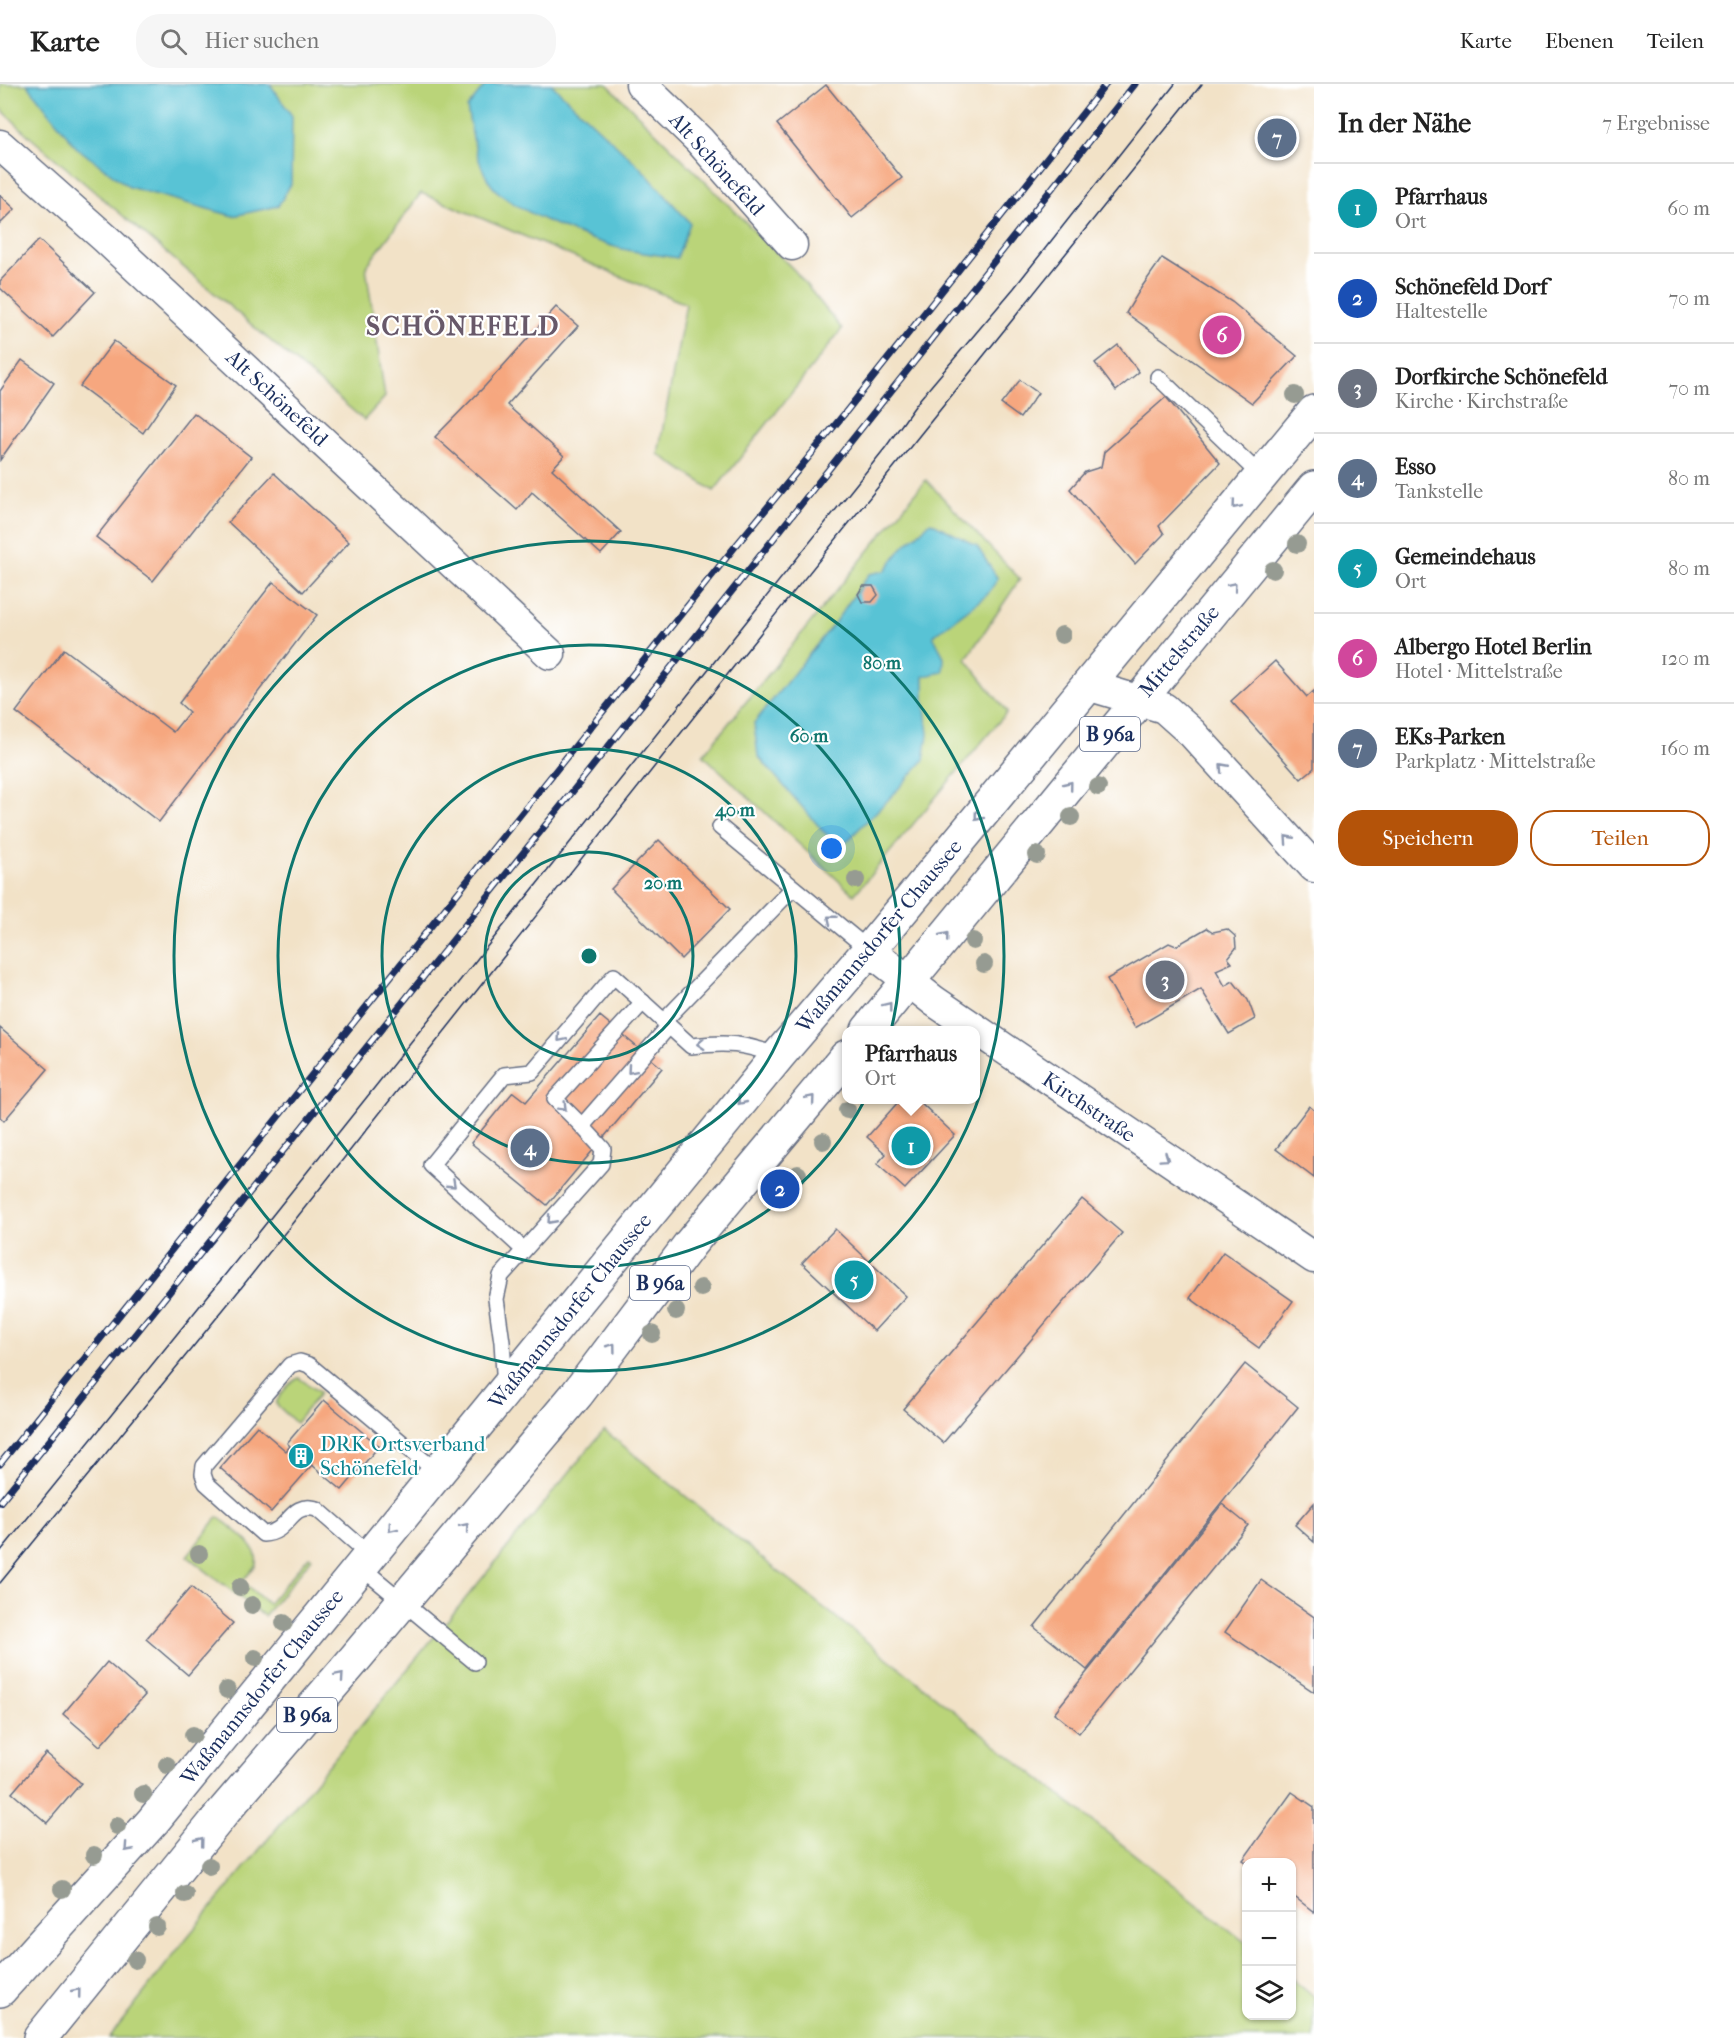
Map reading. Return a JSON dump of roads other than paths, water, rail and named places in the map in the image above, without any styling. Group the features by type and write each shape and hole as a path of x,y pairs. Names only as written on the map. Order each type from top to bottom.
{"main road":[{"name":"B 96a","path":"1261,476 1314,412"},
{"name":"Waßmannsdorfer Chaussee","path":"0,1990 153,1821 778,1056 869,950 1261,476"},
{"name":"Mittelstraße","path":"908,981 1314,488"},
{"name":"B 96a","path":"871,1026 908,981"},
{"name":"B 96a","path":"40,2038 225,1810 577,1394 690,1244 842,1062"}],"street":[{"name":"Alt Schönefeld","path":"641,84 699,140 792,245"},
{"name":"Alt Schönefeld","path":"0,146 106,238 550,654"},
{"path":"1087,685 1164,708 1184,724 1314,867"},
{"name":"Kirchstraße","path":"869,950 972,1026"},
{"name":"Kirchstraße","path":"980,1032 1314,1258"}],"lane":[{"path":"1158,376 1261,476"},
{"path":"720,827 869,950"},
{"path":"582,1126 667,1023 793,888"},
{"path":"524,1250 431,1165 504,1075 532,1072 614,976 691,1046 719,1043 751,1046 778,1056"},
{"path":"505,1390 496,1299 501,1276 601,1164 603,1149 555,1099 644,1002"},
{"path":"437,1472 309,1365 300,1362 290,1365 204,1466 203,1474 206,1483 263,1534 272,1534 280,1529 297,1510 308,1507 317,1509 403,1602 475,1662"}],"water":[{"path":"27,84 270,84 292,116 291,184 278,206 233,216 129,187 76,147"},
{"path":"486,84 551,84 641,168 690,223 677,258 636,252 583,236 528,212 499,193 490,183 481,166 467,108"},
{"path":"931,522 977,546 998,579 987,595 933,636 944,657 943,672 924,676 928,734 924,760 842,846 823,831 758,756 754,723 835,622 869,574 885,571 901,549"}],"tram line":[{"path":"0,1552 224,1276 885,448 920,399 1014,288 1175,84"},
{"path":"0,1583 241,1288 735,665 1202,84"}],"railway":[{"path":"0,1464 734,548 845,413 1106,84"},
{"path":"0,1502 561,806 1135,84"}],"place":[{"name":"EKs-Parken","path":"1277,138"},
{"name":"Albergo Hotel Berlin","path":"1222,335"},
{"name":"Dorfkirche Schönefeld","path":"1165,980"},
{"name":"Pfarrhaus","path":"911,1146"},
{"name":"Esso","path":"530,1148"},
{"name":"Schönefeld Dorf","path":"780,1189"},
{"name":"Gemeindehaus","path":"854,1280"},
{"name":"DRK Ortsverband Schönefeld","path":"301,1456"}],"district":[{"name":"SCHÖNEFELD","path":"463,326"}]}
